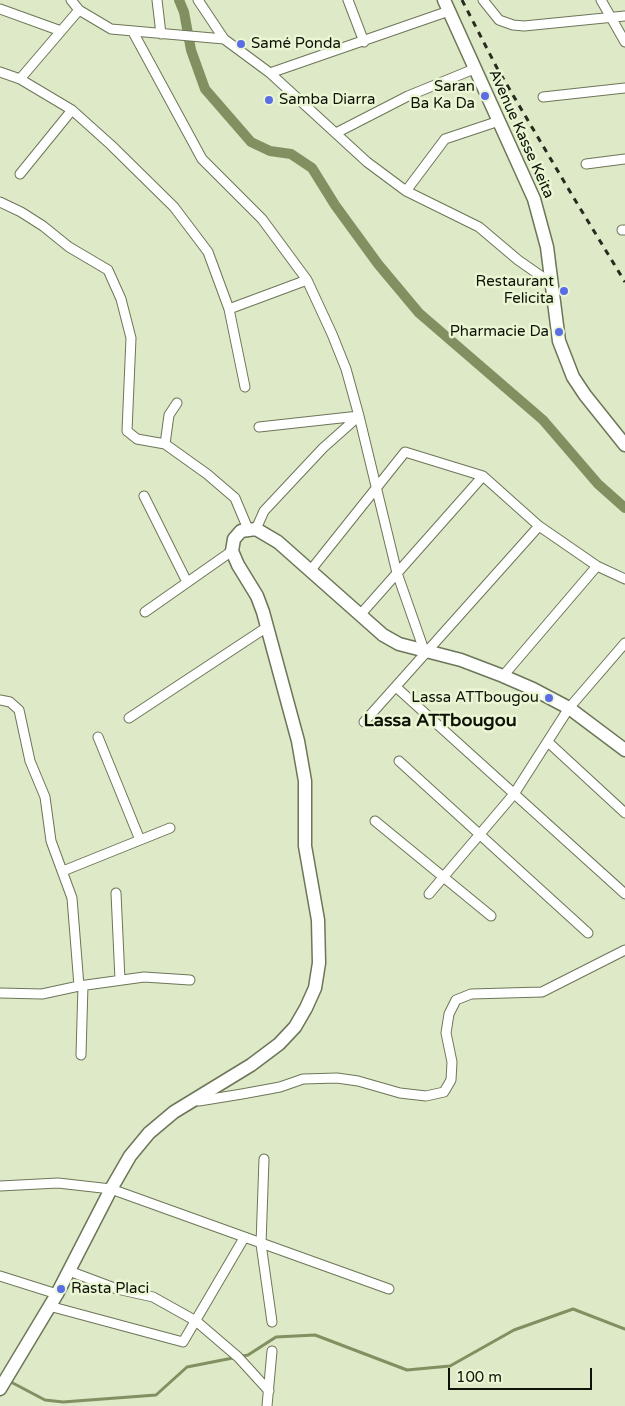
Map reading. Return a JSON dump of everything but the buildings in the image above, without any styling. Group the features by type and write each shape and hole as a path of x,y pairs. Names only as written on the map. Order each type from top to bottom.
{"street":[{"path":"71,0 79,10 111,30 224,39"},
{"path":"157,0 161,34"},
{"path":"198,0 224,39 270,73 367,162 406,191 479,227 518,260 551,283"},
{"path":"348,0 364,42"},
{"path":"484,0 499,20 513,25 524,26 625,16"},
{"path":"601,0 625,42"},
{"path":"270,73 364,42 446,6"},
{"name":"Avenue Kasse Keita","path":"446,6 534,199 547,247 559,341 573,377 585,395 625,444"},
{"path":"0,9 61,31"},
{"path":"20,79 79,10"},
{"path":"133,32 202,159 262,219 307,280 346,369 397,573 425,650"},
{"path":"336,133 408,96 474,69"},
{"path":"0,72 20,79 72,110 111,145 174,207 208,252 229,309 245,386"},
{"path":"543,98 625,88"},
{"path":"20,174 72,110"},
{"path":"406,191 445,139 499,121"},
{"path":"586,164 625,159"},
{"path":"0,202 21,212 43,226 69,247 108,270 121,299 131,338 127,431 137,439 165,444 207,474 235,498 252,529"},
{"path":"229,309 307,280"},
{"path":"165,444 169,415 178,403"},
{"path":"259,427 359,416"},
{"path":"252,529 264,511 323,448 359,416"},
{"path":"310,571 405,452 483,476 540,526 597,566 625,579"},
{"path":"360,615 483,476"},
{"path":"144,496 187,582"},
{"path":"364,722 425,650 540,526"},
{"path":"0,1389 69,1271 130,1156 150,1133 174,1112 252,1065 279,1044 295,1027 315,988 319,963 318,920 306,846 305,781 298,741 267,627 257,596 238,565 232,550 234,539 241,531 252,529 266,534 278,542 383,636 399,644 461,660 503,676 569,708 625,750"},
{"path":"145,612 232,550"},
{"path":"503,676 597,566"},
{"path":"129,718 267,627"},
{"path":"429,894 514,794 569,708 624,646"},
{"path":"396,686 625,894"},
{"path":"0,700 10,702 19,710 30,761 45,797 51,841 72,898 81,986 81,1055"},
{"path":"98,737 140,840"},
{"path":"548,742 625,813"},
{"path":"399,761 588,933"},
{"path":"375,821 491,916"},
{"path":"63,871 170,828"},
{"path":"116,893 120,980"},
{"path":"192,1100 199,1101 280,1087 303,1079 337,1078 400,1093 426,1096 444,1092 451,1080 452,1062 446,1033 449,1014 456,1000 471,994 542,992 625,950"},
{"path":"0,993 42,994 144,977 190,980"},
{"path":"264,1159 261,1244 272,1322"},
{"path":"0,1186 58,1183 111,1189 389,1289"},
{"path":"49,1306 184,1342 244,1238"},
{"path":"69,1271 117,1289 153,1296 196,1321 238,1357 269,1391"},
{"path":"0,1276 56,1294"},
{"path":"268,1406 272,1351"}],"waterway":[{"path":"179,0 184,12 191,50 205,89 251,142 270,151 291,154 312,168 335,205 378,264 419,313 543,420 598,484 625,508"},
{"path":"9,1381 45,1400 63,1402 156,1395 187,1367 248,1355 276,1337 315,1335 407,1370 450,1366 514,1330 573,1309 625,1329"}],"railway":[{"path":"462,0 497,68 625,282"}],"place":[{"name":"Samé Ponda","path":"241,44"},
{"name":"Saran Ba Ka Da","path":"485,96"},
{"name":"Samba Diarra","path":"269,100"},
{"name":"Restaurant Felicita","path":"564,291"},
{"name":"Pharmacie Da","path":"559,332"},
{"name":"Lassa ATTbougou","path":"549,698"},
{"name":"Rasta Placi","path":"61,1289"}],"district":[{"name":"Lassa ATTbougou","path":"440,721"}]}
